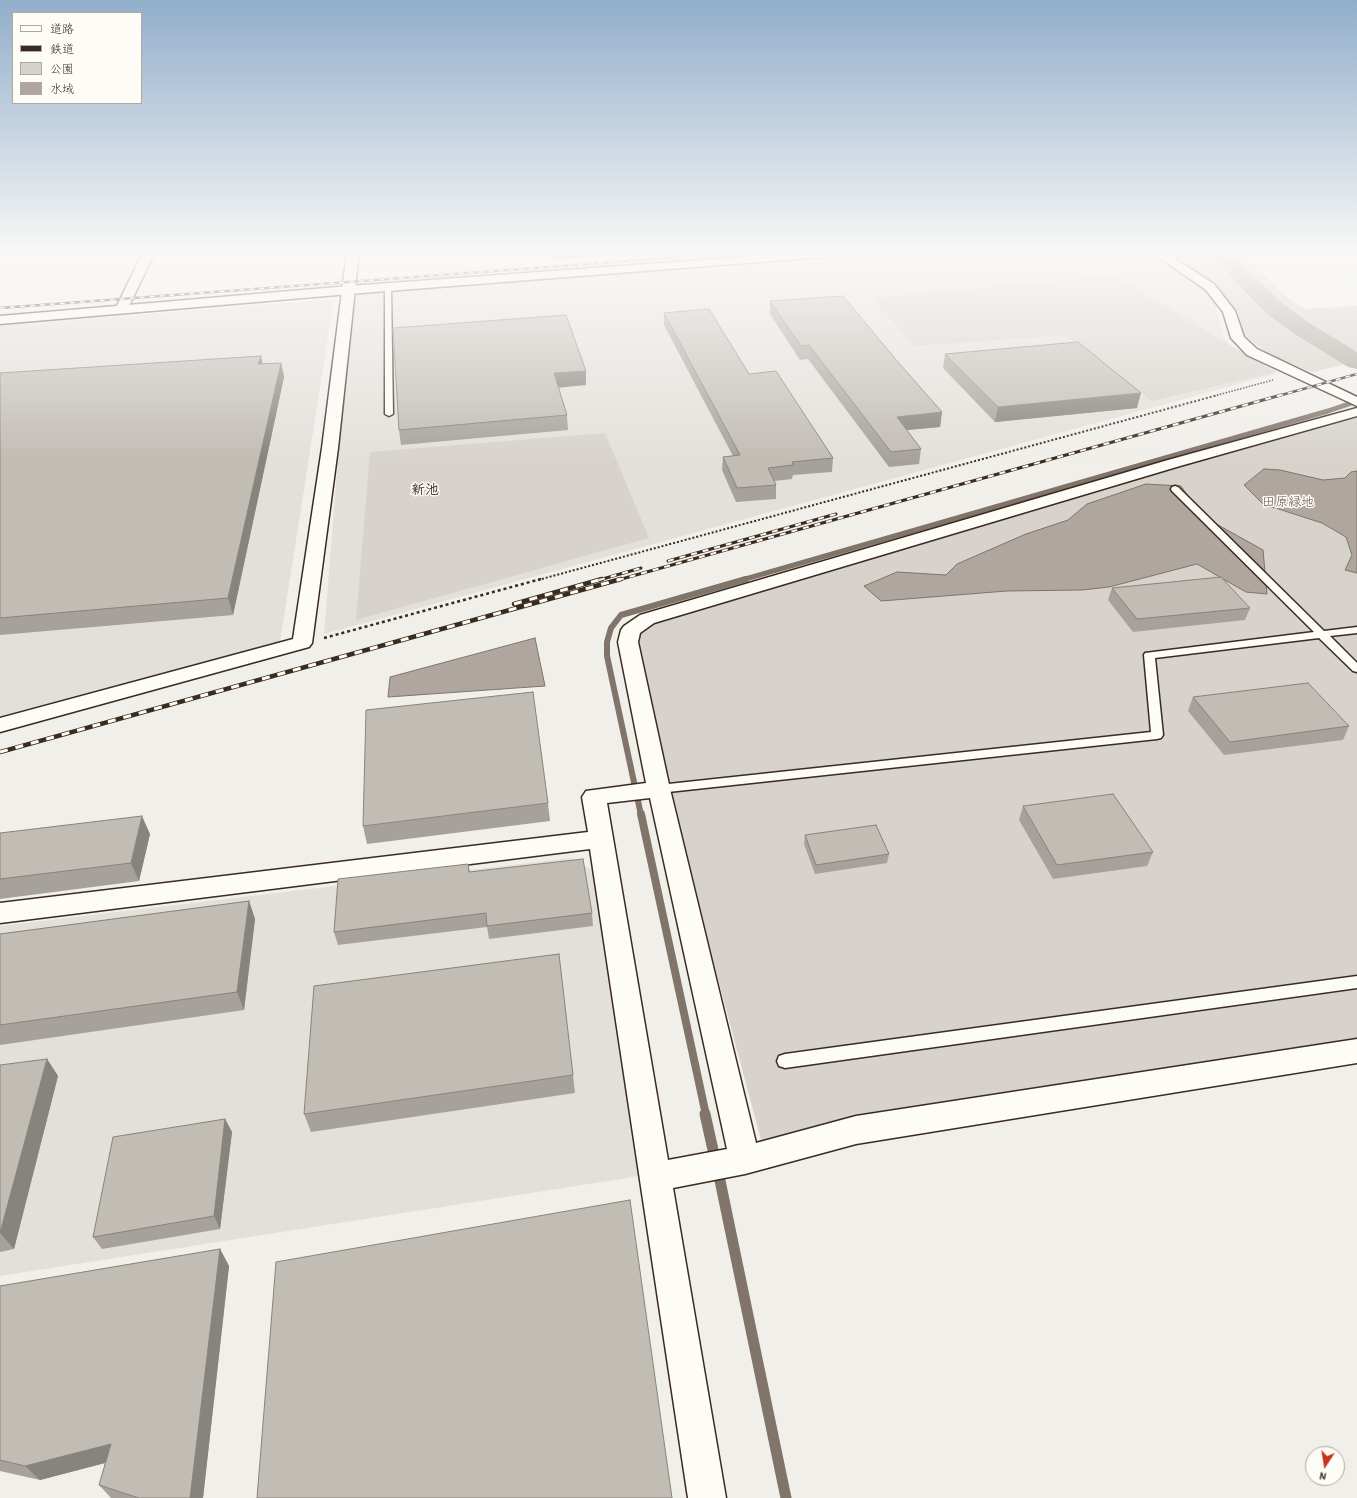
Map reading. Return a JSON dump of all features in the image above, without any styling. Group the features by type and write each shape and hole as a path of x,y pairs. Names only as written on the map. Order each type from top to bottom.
{"street":[{"path":"0,725 302,643 330,448 345,322"},
{"path":"1233,322 1238,338 1245,346 1264,358 1357,402"},
{"path":"745,1160 659,789 628,642 631,630 646,619 1174,463 1357,412"},
{"path":"659,789 594,797 707,1498"},
{"path":"0,913 601,839"},
{"path":"655,1177 745,1160 856,1130 1357,1051"}],"lane":[{"path":"388,322 389,414"},
{"path":"1175,489 1357,669"},
{"path":"659,789 1157,735 1149,655 1320,633 1357,630"},
{"path":"786,1061 1357,982"}],"path":[{"path":"302,643 339,635 1296,374"}],"shaded area":[{"path":"51,322 330,322 280,642 0,718 0,326"},
{"path":"349,322 1220,322 1224,338 1235,350 1279,373 324,634"},
{"path":"570,858 594,871 640,1176 0,1276 0,926"}],"green space":[{"path":"893,322 1191,322 1276,372 1152,401 1065,335 914,346"},
{"path":"1232,322 1285,322 1347,364 1312,372 1273,357 1235,328"},
{"path":"1302,322 1357,322 1357,352"},
{"name":"田原緑地","path":"1357,412 1357,1057 765,1155 628,642 637,626"},
{"path":"605,433 649,538 356,620 370,452"}],"water":[{"path":"1264,469 1280,470 1323,480 1345,478 1351,472 1357,471 1357,573 1345,570 1352,555 1346,537 1322,523 1263,504 1244,485"},
{"path":"1146,484 1181,486 1202,516 1263,550 1267,594 1246,592 1197,564 1109,587 1082,590 1007,591 881,601 864,586 897,572 946,575 957,564 1026,534 1068,520 1087,504"},
{"path":"535,638 545,686 388,697 390,677"}],"building":[{"path":"474,322 568,322 586,371 554,373 567,415 399,430 393,328"},
{"path":"669,322 717,322 749,374 776,371 833,458 792,462 793,465 768,468 776,485 737,488 723,457 740,455"},
{"path":"784,322 865,322 942,412 897,417 921,449 891,452 809,345 801,346"},
{"path":"1078,342 1141,393 998,407 945,354"},
{"path":"261,356 258,364 281,363 228,598 0,618 0,373"},
{"path":"1221,577 1250,608 1137,619 1112,588"},
{"path":"1308,683 1349,726 1230,742 1193,697"},
{"path":"533,692 548,803 363,826 366,710"},
{"path":"1113,794 1153,852 1057,865 1023,806"},
{"path":"142,816 131,863 0,879 0,833"},
{"path":"876,825 889,854 816,865 805,835"},
{"path":"583,859 592,913 487,926 486,913 334,932 338,879 468,864 469,872"},
{"path":"249,901 237,992 0,1025 0,934"},
{"path":"559,954 573,1075 304,1114 314,986"},
{"path":"47,1059 0,1233 0,1065"},
{"path":"225,1119 214,1216 93,1237 113,1137"},
{"path":"630,1200 672,1498 257,1498 276,1262"},
{"path":"220,1249 190,1498 139,1498 99,1485 111,1444 25,1466 0,1460 0,1286"}],"waterway":[{"path":"1293,322 1357,362"},
{"path":"742,580 1328,411 1357,401"},
{"path":"641,815 607,656 607,642 611,628 621,615 746,579"},
{"path":"641,814 706,1115"},
{"path":"705,1114 715,1159"},
{"path":"718,1171 786,1498"}],"railway":[{"path":"1278,396 1357,374"},
{"path":"618,580 1281,395"},
{"path":"668,561 836,514"},
{"path":"599,580 641,568"},
{"path":"514,604 602,579"},
{"path":"0,752 621,579"}],"district":[{"name":"新池","path":"425,490"}]}
